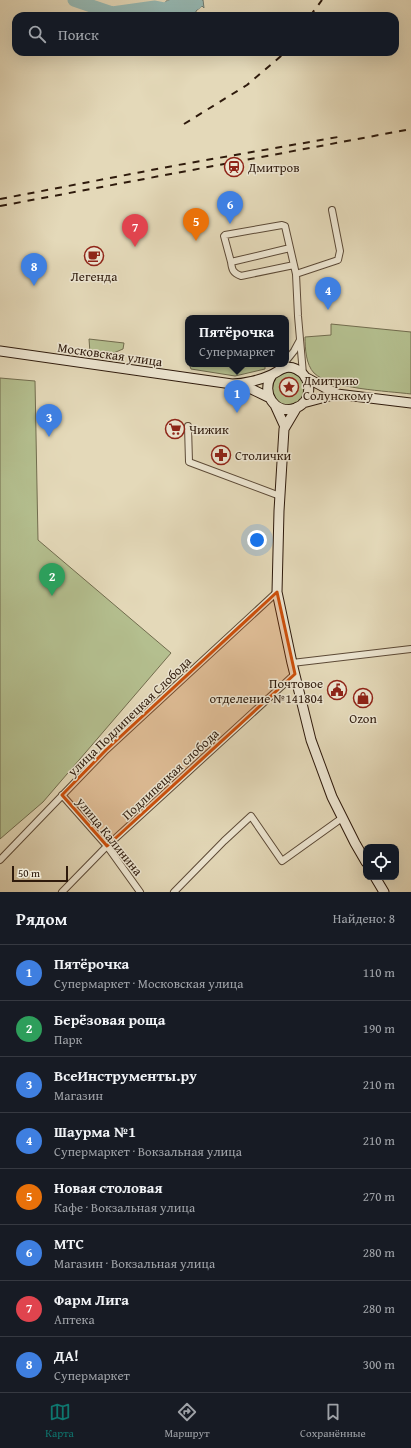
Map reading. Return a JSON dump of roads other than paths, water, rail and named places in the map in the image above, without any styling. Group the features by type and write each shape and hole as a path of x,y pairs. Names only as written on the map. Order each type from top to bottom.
{"main road":[{"name":"Московская улица","path":"0,351 173,377 241,384 268,397 275,405 285,410 337,394"},
{"name":"Московская улица","path":"241,384 272,375 282,367 292,368 337,394 411,403"},
{"path":"268,397 267,384 272,375"},
{"path":"285,427 308,393 309,386 304,375"},
{"path":"275,405 285,427 280,496 277,592 292,663 312,740 332,797 363,856"},
{"path":"377,880 384,892"}],"street":[{"path":"296,274 338,260 340,251 332,210"},
{"path":"294,265 241,276 235,274 232,271 224,236 284,225 290,248 294,265 296,274 300,340 304,375"},
{"path":"231,262 290,248"},
{"path":"289,357 300,340"},
{"path":"188,426 189,462 280,496"},
{"name":"улица Подлипецкая Слобода","path":"0,860 106,750 277,592"},
{"path":"292,663 411,649"},
{"name":"Подлипецкая слобода","path":"62,892 107,846 295,674"},
{"name":"улица Калинина","path":"62,795 107,846 140,892"},
{"path":"174,892 251,816 282,861 342,818"}],"water":[{"path":"203,0 204,8 202,6 196,12 172,12 169,9 165,9 166,1"}],"waterway":[{"path":"74,0 109,12"},
{"path":"119,12 155,7 165,9 175,5 196,3 195,0"}],"railway":[{"path":"313,12 322,0"},
{"path":"184,124 247,85 281,56"},
{"path":"0,206 411,129"},
{"path":"0,199 178,165 338,137"}],"place":[{"name":"Дмитров","path":"234,167"},
{"name":"МТС","path":"230,224"},
{"name":"Новая столовая","path":"196,241"},
{"name":"Фарм Лига","path":"135,247"},
{"name":"Легенда","path":"94,256"},
{"name":"ДА!","path":"34,286"},
{"name":"Шаурма №1","path":"328,310"},
{"name":"Дмитрию Солунскому","path":"289,387"},
{"name":"Пятёрочка","path":"237,413"},
{"name":"Чижик","path":"175,429"},
{"name":"ВсеИнструменты.ру","path":"49,437"},
{"name":"Столички","path":"221,455"},
{"name":"Берёзовая роща","path":"52,596"},
{"name":"Почтовое отделение №141804","path":"337,690"},
{"name":"Ozon","path":"363,698"}]}
